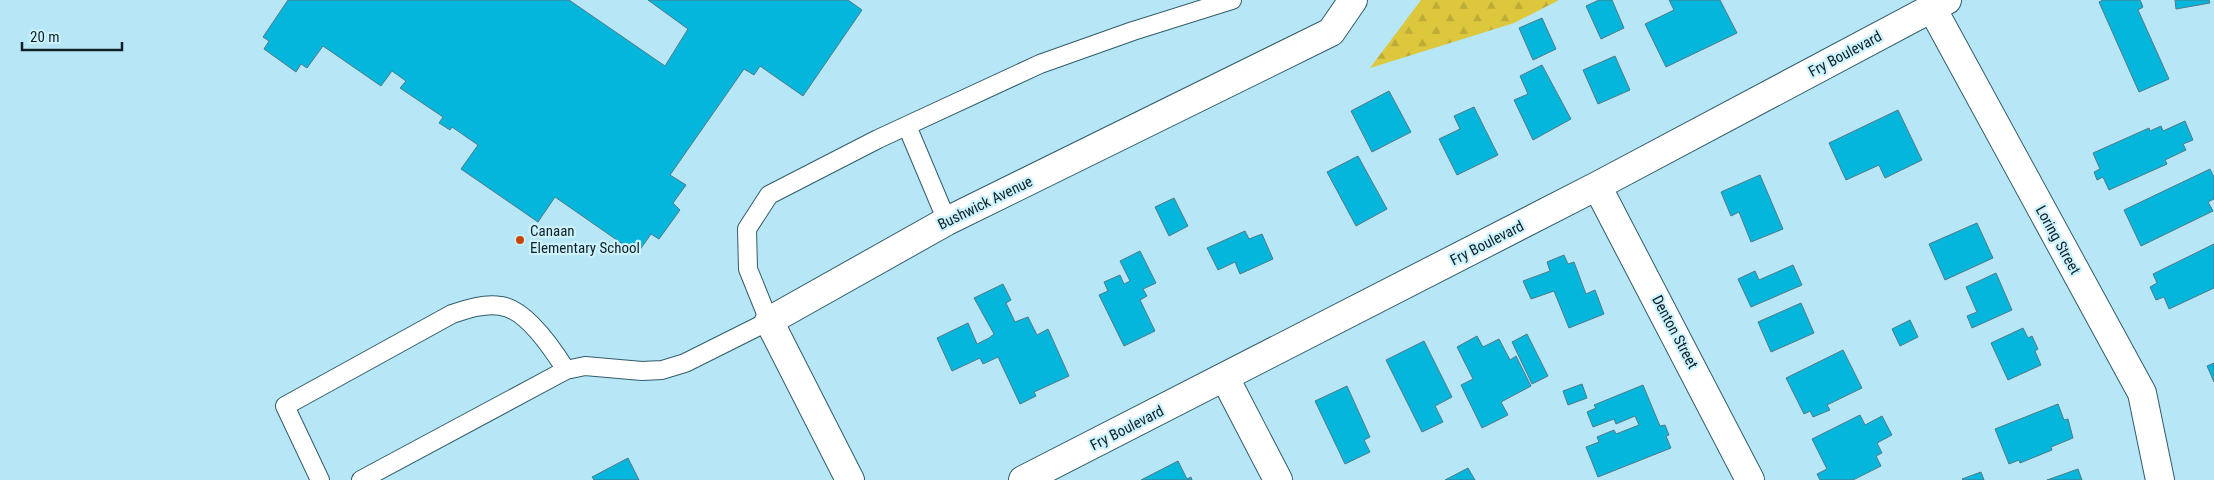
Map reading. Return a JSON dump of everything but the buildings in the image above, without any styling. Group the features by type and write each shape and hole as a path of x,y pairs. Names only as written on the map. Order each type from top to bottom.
{"street":[{"name":"Bushwick Avenue","path":"770,321 948,221 1331,32 1353,0"},
{"name":"Fry Boulevard","path":"1023,480 1598,186 1940,4"},
{"name":"Loring Street","path":"1940,4 2142,393 2160,480"},
{"name":"Denton Street","path":"1598,186 1750,480"},
{"path":"770,321 850,480"},
{"path":"1225,378 1278,480"}],"lane":[{"path":"361,480 566,370 585,366 642,372 662,370 685,363 770,321 748,269 747,229 769,195 907,126 1040,64 1133,31 1232,0"},
{"path":"907,126 948,221"},
{"path":"320,480 285,406 452,314 479,306 502,306 514,311 550,346 566,370"}],"green space":[{"path":"1421,0 1559,0 1514,23 1370,68"}],"place":[{"name":"Canaan Elementary School","path":"520,240"}]}
